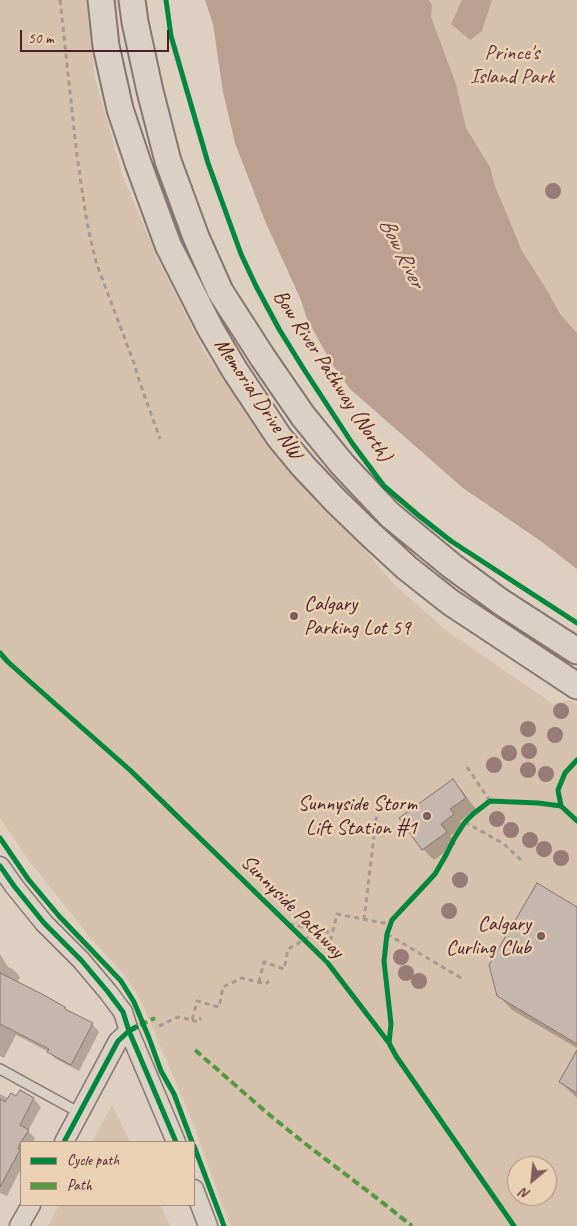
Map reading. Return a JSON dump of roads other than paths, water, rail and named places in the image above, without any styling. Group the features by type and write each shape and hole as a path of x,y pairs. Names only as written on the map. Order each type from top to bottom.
{"main road":[{"name":"Memorial Drive NW","path":"101,0 106,46 120,109 168,245 234,369 279,437 336,501 407,568 450,602 577,686"},
{"name":"Memorial Drive NW","path":"132,0 150,91 168,161 196,237 220,291 263,358 303,416 342,464 390,515 452,566 501,602 577,651"}],"street":[{"path":"0,866 44,923 81,960 123,1012 129,1031 176,1141"},
{"path":"65,1141 118,1040 129,1031"},
{"path":"195,1192 208,1226"},
{"path":"19,1226 30,1206"}],"lane":[{"path":"0,1069 80,1113"}],"water":[{"name":"Bow River","path":"205,0 429,0 432,5 431,17 456,84 466,128 490,167 495,186 522,251 560,314 577,333 577,569 542,542 463,488 350,389 332,364 307,319 301,300 265,221 235,143 223,92 213,24"},
{"path":"462,0 492,0 482,31 470,40 451,24"}],"place":[{"name":"Calgary Parking Lot 59","path":"294,616"},
{"name":"Sunnyside Storm Lift Station #1","path":"427,816"},
{"name":"Calgary Curling Club","path":"541,936"}],"park label":[{"name":"Prince's Island Park","path":"512,65"}]}
